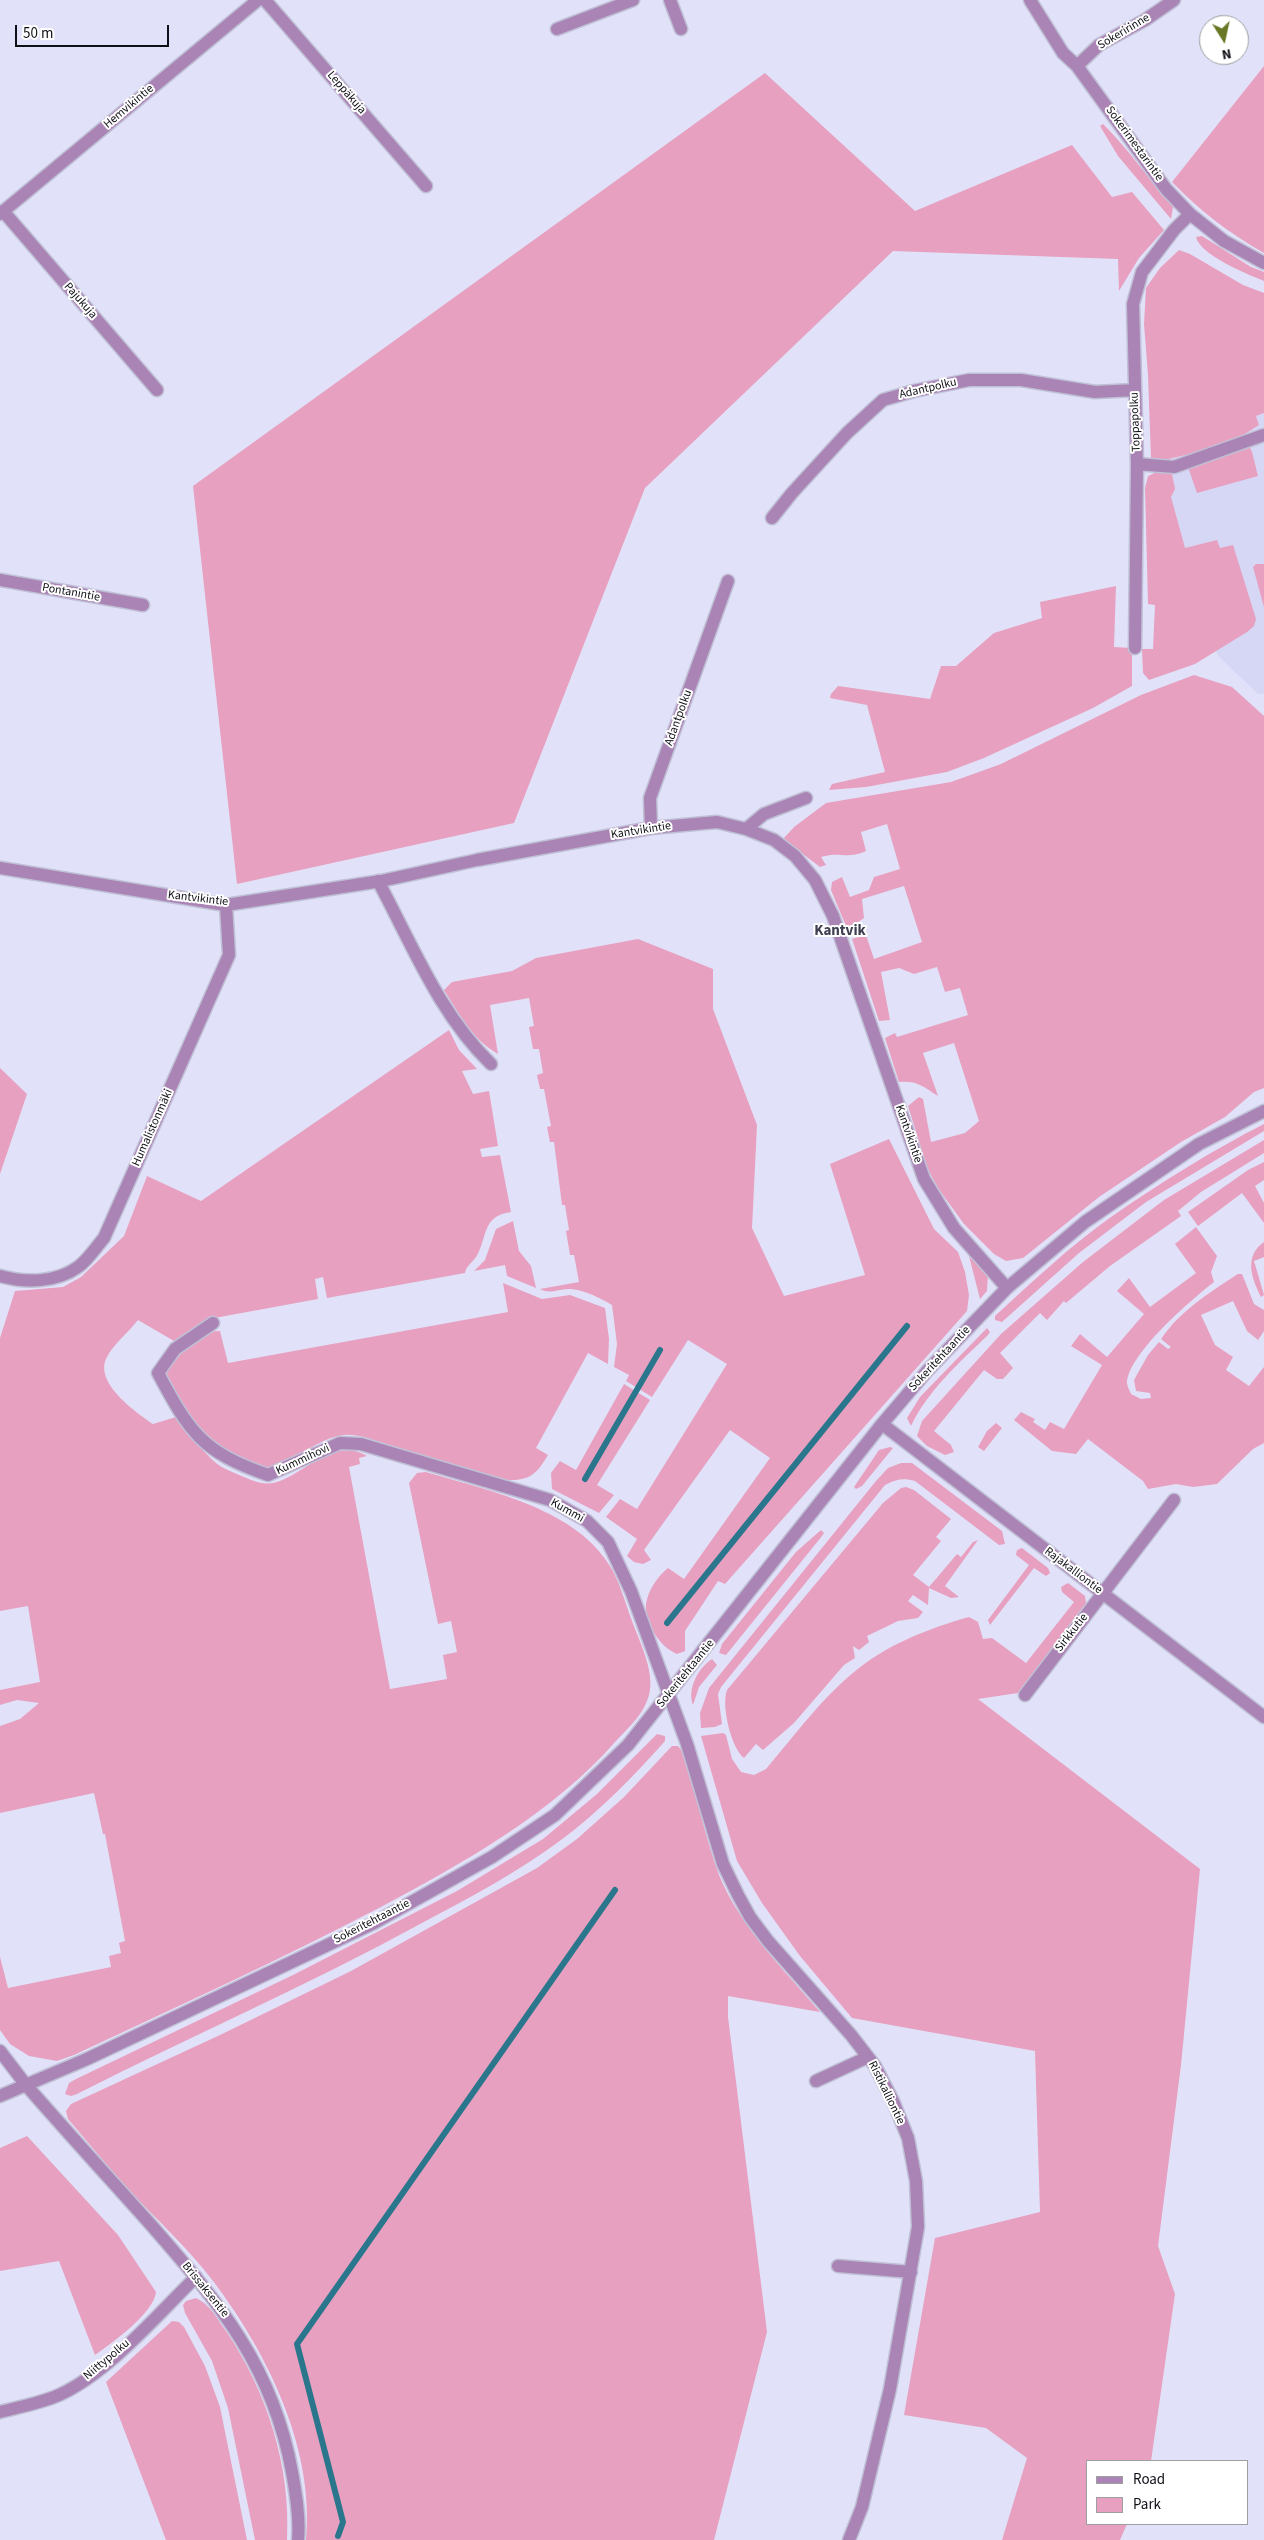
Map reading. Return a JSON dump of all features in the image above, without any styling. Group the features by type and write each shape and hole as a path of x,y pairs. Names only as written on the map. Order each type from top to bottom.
{"street":[{"name":"Hemvikintie","path":"2,213 258,0"},
{"name":"Leppäkuja","path":"265,0 426,186"},
{"path":"557,29 633,0"},
{"path":"670,0 681,29"},
{"name":"Sokerimestarintie","path":"1030,0 1062,53 1077,66 1161,182 1190,214 1224,241 1264,263"},
{"name":"Sokeririnne","path":"1077,66 1099,46 1145,20 1174,0"},
{"name":"Pajukuja","path":"2,213 157,390"},
{"name":"Toppapolku","path":"1135,648 1137,464 1133,304 1142,272 1174,230 1190,214"},
{"name":"Adantpolku","path":"772,518 792,493 847,433 884,400 914,391 969,380 1021,380 1095,392 1135,390"},
{"path":"1137,464 1174,467 1264,436"},
{"name":"Pontanintie","path":"0,580 143,605"},
{"name":"Adantpolku","path":"651,828 650,798 728,581"},
{"path":"746,829 764,814 806,798"},
{"name":"Kantvikintie","path":"0,868 226,904 378,881 477,860 651,828 717,822 746,829 781,846 795,856 815,880 833,916 924,1179 954,1228 1007,1288"},
{"path":"378,881 446,1009 471,1045 491,1064"},
{"name":"Humalistonmäki","path":"0,1276 13,1280 48,1280 79,1267 104,1238 230,955 226,904"},
{"name":"Sokeritehtaantie","path":"0,2096 87,2060 374,1923 492,1857 556,1814 628,1745 882,1424 928,1370 1007,1288 1085,1222 1199,1144 1264,1110"},
{"name":"Kummihovi","path":"213,1322 175,1349 158,1373 180,1414 193,1432 221,1456 268,1475 340,1443 361,1444"},
{"name":"Rajakalliontie","path":"882,1424 1264,1717"},
{"name":"Kummi","path":"361,1444 550,1500 587,1521 608,1542 631,1591 669,1695"},
{"name":"Sirkkutie","path":"1025,1695 1174,1500"},
{"name":"Ristikalliontie","path":"669,1695 687,1744 724,1864 750,1918 868,2057 893,2101 908,2138 916,2181 918,2226 890,2389 874,2462 862,2507 849,2540"},
{"name":"Brissaksentie","path":"0,2051 26,2085 196,2277 223,2311 241,2338 272,2402 289,2456 297,2512 298,2540"},
{"path":"816,2081 868,2057"},
{"path":"838,2266 911,2272"},
{"name":"Niittypolku","path":"0,2412 59,2395 89,2378 137,2335 196,2277"}],"shaded area":[{"path":"1264,413 1264,694 1258,694 1218,656 1165,518 1164,460 1226,446 1256,416"}],"green space":[{"path":"1264,66 1264,253 1215,221 1172,182"},
{"path":"765,73 915,211 1072,145 1112,197 1132,192 1164,230 1139,258 1119,291 1118,259 893,251 645,488 514,823 237,884 193,486"},
{"path":"1103,124 1173,207 1171,219 1118,156 1100,126"},
{"path":"1202,236 1251,267 1264,272 1264,281 1236,269 1215,257 1199,244 1196,237"},
{"path":"1179,250 1190,254 1243,285 1264,293 1264,413 1256,416 1259,425 1226,446 1164,460 1151,459 1144,324 1146,288 1160,268"},
{"path":"1246,447 1250,448 1252,452 1258,476 1197,493 1188,467"},
{"path":"1157,472 1172,474 1175,489 1171,497 1185,548 1217,540 1220,548 1233,545 1256,619 1254,626 1247,632 1195,664 1149,680 1143,673 1142,649 1153,649 1155,605 1148,604 1145,488 1148,476"},
{"path":"1256,564 1264,564 1264,607 1253,567"},
{"path":"1116,586 1114,647 1132,648 1132,686 1093,708 984,758 947,772 866,787 829,790 832,784 885,772 867,705 830,698 838,686 930,699 941,666 956,666 994,633 1042,618 1040,602"},
{"path":"1194,675 1232,687 1264,716 1264,1088 1254,1092 1225,1117 1181,1142 1099,1197 1023,1258 1006,1261 994,1254 964,1224 940,1191 928,1170 908,1106 919,1097 923,1099 931,1142 965,1133 979,1121 954,1043 923,1053 938,1096 916,1083 899,1082 885,1038 895,1033 897,1037 968,1015 960,988 945,992 937,967 914,974 899,968 881,972 890,1020 879,1021 852,939 866,935 874,959 922,942 904,886 862,899 864,918 851,927 846,926 831,890 832,882 842,877 850,897 869,890 874,877 900,869 887,824 861,832 866,851 853,855 828,855 821,857 826,865 820,867 783,839 794,827 826,803 951,782 1001,764 1141,695"},
{"path":"638,939 713,969 713,1009 757,1125 752,1228 784,1296 865,1275 830,1164 889,1139 934,1229 958,1252 965,1272 969,1295 967,1311 725,1584 718,1581 685,1631 685,1651 677,1654 659,1640 650,1626 646,1604 651,1589 657,1579 668,1568 684,1579 770,1458 730,1430 644,1550 651,1560 643,1564 634,1562 627,1556 637,1539 606,1517 620,1499 637,1509 727,1364 688,1340 652,1397 626,1381 629,1375 614,1367 617,1344 612,1305 582,1291 567,1289 544,1291 540,1289 579,1282 574,1255 570,1255 566,1231 569,1230 565,1205 562,1205 554,1142 550,1142 547,1127 551,1126 544,1089 540,1089 537,1075 543,1073 539,1049 533,1049 529,1027 534,1026 529,998 490,1005 498,1054 474,1034 444,990 452,982 512,971 536,958"},
{"path":"449,1030 459,1050 477,1069 462,1071 473,1094 489,1091 498,1146 480,1149 482,1157 500,1155 511,1212 501,1214 490,1223 480,1250 465,1273 327,1298 323,1277 315,1279 318,1299 209,1319 174,1341 138,1320 116,1344 106,1359 104,1369 106,1378 119,1397 137,1413 153,1424 176,1417 200,1447 216,1463 254,1481 273,1483 285,1479 330,1453 342,1450 354,1451 367,1456 359,1458 360,1464 349,1467 390,1689 447,1679 443,1655 457,1652 451,1621 438,1624 409,1483 417,1473 426,1472 526,1503 550,1514 573,1528 592,1544 608,1563 615,1576 647,1660 650,1692 647,1701 629,1727 564,1792 474,1855 379,1908 304,1946 74,2055 57,2061 29,2056 10,2044 0,2030 0,1957 8,1988 111,1967 109,1956 121,1953 119,1943 125,1941 105,1834 103,1834 94,1793 0,1813 0,1726 20,1719 39,1703 17,1700 0,1705 0,1690 40,1682 28,1606 0,1611 0,1338 15,1291 63,1287 81,1277 124,1236 147,1176 201,1201"},
{"path":"0,1068 27,1094 0,1174"},
{"path":"1264,1124 1264,1131 1146,1202 1079,1253 1002,1322 995,1320 995,1316 1052,1265 1111,1217 1186,1168"},
{"path":"1264,1140 1264,1153 1201,1192 1178,1211 1181,1216 1110,1266 1066,1303 1064,1301 1047,1320 1040,1313 1000,1353 1013,1368 1003,1379 997,1379 984,1370 934,1431 951,1445 954,1452 945,1455 927,1446 917,1436 922,1421 1001,1334 1083,1262 1164,1200"},
{"path":"1264,1162 1264,1180 1255,1186 1264,1203 1264,1223 1242,1193 1198,1226 1188,1212 1248,1170"},
{"path":"513,1221 519,1251 531,1266 536,1288 507,1276 505,1265 474,1271 485,1260 496,1229"},
{"path":"1196,1227 1217,1256 1211,1272 1214,1282 1177,1314 1149,1343 1130,1371 1127,1386 1131,1394 1141,1399 1151,1398 1150,1393 1136,1391 1134,1380 1148,1355 1159,1342 1168,1349 1171,1347 1161,1339 1177,1319 1206,1295 1238,1274 1242,1274 1254,1304 1264,1310 1264,1331 1258,1340 1247,1331 1233,1301 1201,1315 1215,1345 1233,1357 1226,1370 1249,1386 1264,1367 1264,1443 1253,1449 1217,1484 1193,1487 1176,1484 1148,1489 1143,1481 1088,1439 1076,1454 1052,1451 1014,1420 1021,1412 1035,1419 1033,1422 1045,1430 1050,1422 1064,1429 1102,1365 1071,1346 1080,1334 1107,1357 1144,1314 1117,1291 1129,1278 1150,1307 1196,1273 1175,1244"},
{"path":"1264,1242 1264,1257 1254,1261 1264,1295 1261,1297 1254,1282 1251,1267 1254,1254"},
{"path":"968,1252 988,1275 987,1291 980,1299"},
{"path":"503,1283 542,1299 570,1295 605,1308 609,1339 608,1364 588,1353 536,1448 548,1455 535,1473 518,1480 502,1480 364,1437 349,1435 325,1440 271,1471 232,1455 206,1436 188,1416 174,1394 164,1370 198,1332 220,1331 228,1363 508,1312"},
{"path":"987,1328 990,1332 988,1335 935,1389 926,1400 911,1426 907,1418 920,1397"},
{"path":"624,1384 650,1400 597,1485 614,1495 599,1513 552,1489 551,1473 560,1461 576,1470"},
{"path":"996,1423 1002,1428 984,1451 978,1447 987,1431"},
{"path":"893,1448 862,1486 856,1489 854,1487 879,1450"},
{"path":"901,1463 912,1463 1002,1531 1005,1544 999,1545 915,1481 900,1480 885,1485 721,1687 718,1694 722,1724 715,1727 701,1728 700,1713 709,1688 876,1481 888,1468"},
{"path":"906,1487 914,1490 951,1519 936,1537 941,1541 913,1575 929,1587 957,1554 961,1557 973,1542 978,1540 945,1586 959,1597 951,1598 929,1588 928,1605 913,1595 908,1601 923,1612 918,1618 898,1621 867,1636 869,1642 859,1650 853,1646 855,1658 844,1665 794,1723 763,1750 756,1744 744,1758 735,1745 728,1726 725,1706 727,1690 883,1503 901,1488"},
{"path":"821,1530 824,1533 822,1536 726,1655 719,1653 722,1644 796,1552"},
{"path":"1022,1548 1048,1568 1050,1573 1046,1576 1034,1568 990,1625 988,1620 1029,1565 1016,1555 1017,1550"},
{"path":"1068,1583 1085,1596 1086,1603 1018,1693 978,1699 1200,1869 1181,2065 1158,2246 1175,2294 1151,2460 1086,2460 1086,2525 1127,2525 1120,2540 1002,2540 1027,2458 986,2428 904,2415 935,2238 1040,2212 1035,2051 852,2018 800,1956 762,1903 737,1861 701,1736 723,1733 726,1735 732,1759 741,1772 754,1775 766,1769 834,1690 871,1659 911,1637 969,1617 978,1622 983,1639 992,1638 1026,1663 1074,1602 1062,1592 1061,1587"},
{"path":"712,1659 717,1665 699,1687 693,1705 691,1692 695,1679 702,1668"},
{"path":"657,1734 665,1736 665,1741 641,1768 589,1818 545,1852 511,1874 336,1968 77,2094 71,2096 65,2094 69,2083 76,2079 293,1975 457,1891 543,1839 597,1794"},
{"path":"672,1746 678,1746 682,1751 719,1875 738,1912 764,1947 820,2012 728,1996 728,2017 767,2332 714,2540 306,2540 307,2506 303,2471 295,2437 269,2370 252,2339 213,2281 183,2245 113,2172 68,2119 66,2111 71,2104 220,2035 351,1971 537,1868 577,1839 624,1797"},
{"path":"27,2136 118,2235 156,2292 154,2300 140,2318 95,2355 59,2261 0,2271 0,2148"},
{"path":"196,2298 209,2308 241,2354 264,2404 280,2457 285,2485 287,2540 255,2540 228,2408 212,2361 185,2313 183,2305 186,2301"},
{"path":"172,2321 179,2322 184,2327 205,2366 220,2407 247,2540 166,2540 106,2382"}],"waterway":[{"path":"667,1623 907,1326"},
{"path":"585,1479 660,1350"},
{"path":"338,2536 343,2522 297,2344 615,1890"}],"district":[{"name":"Kantvik","path":"840,932"}]}
